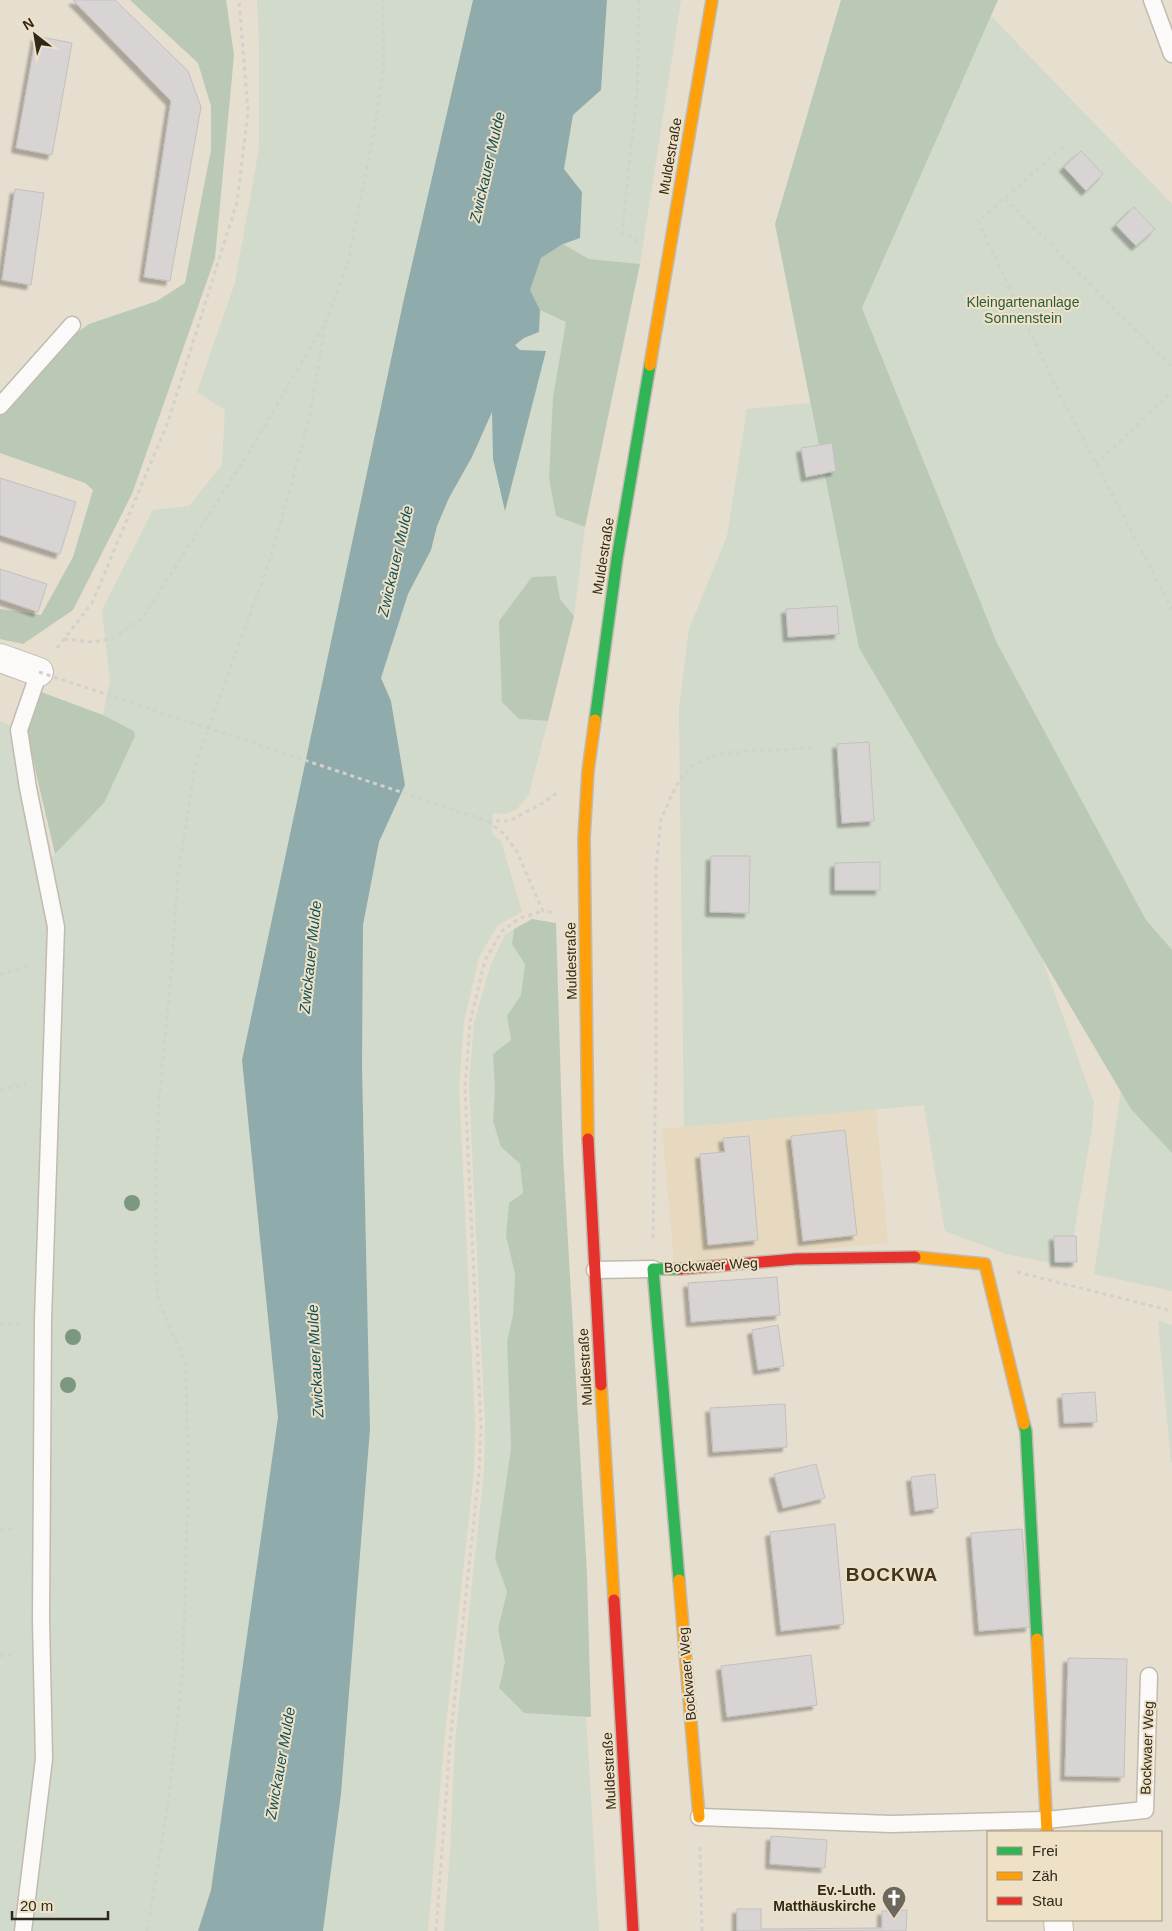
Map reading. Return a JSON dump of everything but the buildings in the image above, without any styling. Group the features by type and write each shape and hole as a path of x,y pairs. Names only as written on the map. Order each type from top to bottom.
{"main road":[{"name":"Muldestraße","path":"633,1931 588,1154 584,838 588,771 616,559 712,0"},
{"name":"Bockwaer Weg","path":"699,1817 653,1268 690,1269 796,1259 906,1256 985,1264"},
{"path":"985,1264 1026,1432 1046,1826"}],"street":[{"path":"0,658 46,663"}],"lane":[{"path":"1152,0 1172,54"},
{"path":"0,406 72,326"},
{"path":"23,1931 44,1759 41,1618 43,1320 56,927 28,788 19,730 46,663"},
{"path":"595,1270 653,1268"},
{"name":"Bockwaer Weg","path":"699,1817 891,1824 1046,1826 1145,1810 1149,1676"}],"path":[{"path":"239,0 248,112 237,202 168,422 92,602 46,663 488,821 504,834 516,850 543,911"},
{"path":"64,639 92,642 114,638 143,617 251,449 326,321 348,262 373,137 384,64 383,0"},
{"path":"639,0 637,92 622,233 668,255"},
{"path":"1063,147 978,221 1053,381 1172,609"},
{"path":"1005,198 1172,367"},
{"path":"147,1931 169,1797 183,1665 188,1483 186,1365 158,1300 155,1250 159,1100 178,876 195,765 269,563 309,420 326,321"},
{"path":"1096,464 1172,392"},
{"path":"653,1268 656,868 661,819 676,786 690,767 720,753 812,748"},
{"path":"488,821 509,821 543,803 588,771"},
{"path":"436,1931 450,1743 480,1464 481,1426 464,1088 470,1023 485,960 502,931 520,918 543,911 586,919"},
{"path":"985,1264 1172,1311"},
{"path":"699,1817 702,1931"}],"shaded area":[{"path":"876,1109 888,1243 674,1262 662,1129"}],"green space":[{"path":"130,0 226,0 234,55 215,258 132,494 73,610 23,644 0,639 0,609 41,615 73,557 93,490 85,483 0,453 0,406 23,373 89,324 157,301 185,283 211,150 211,106 198,63"},
{"path":"257,0 473,0 403,303 242,1060 278,1417 211,1890 198,1931 0,1931 0,721 19,730 44,865 104,803 134,731 103,715 110,680 102,610 153,510 189,506 222,465 225,410 197,392 235,283 259,148"},
{"path":"607,0 681,0 640,264 589,259 563,244 580,237 582,192 564,169 573,115 601,90"},
{"path":"841,0 998,0 862,308 997,643 1146,920 1172,950 1172,1153 1131,1109 859,648 775,224"},
{"name":"Kleingartenanlage Sonnenstein","path":"990,15 1172,204 1172,1291 1094,1274 1146,920 997,643 862,308"},
{"path":"563,244 589,259 640,264 585,527 556,516 549,478 553,396 566,322 540,310 529,290 541,258"},
{"path":"540,310 566,322 553,396 549,478 556,515 585,527 574,616 560,599 556,576 499,621 502,658 519,719 548,721 529,794 518,808 506,814 493,813 492,834 501,841 522,912 498,925 479,957 464,1021 459,1087 475,1425 474,1472 444,1743 428,1931 323,1931 341,1794 370,1429 362,1067 363,925 379,842 405,785 391,701 381,678 408,594 431,550 437,526 449,498 472,457 492,410 493,459 546,352 520,350 514,345 524,338 539,332"},
{"path":"810,403 859,648 1042,958 1094,1103 1092,1127 1068,1270 1046,1262 1006,1254 945,1231 924,1105 684,1127 679,709 689,629 727,536 747,409"},
{"path":"556,576 560,599 574,616 548,721 519,719 502,702 499,621 532,577"},
{"path":"41,692 103,715 134,731 135,736 104,803 55,854 32,755 21,696"},
{"path":"532,919 556,923 563,1154 587,1574 591,1717 524,1713 499,1688 505,1662 498,1629 507,1592 495,1558 511,1448 507,1341 513,1315 515,1274 506,1236 509,1203 523,1193 520,1164 501,1147 493,1121 495,1088 493,1054 511,1040 507,1016 521,995 525,964 512,944 514,929"},
{"path":"514,929 512,944 525,963 521,995 507,1016 511,1040 495,1088 493,1121 501,1147 520,1164 523,1193 506,1236 515,1273 513,1315 507,1341 511,1448 495,1558 507,1592 498,1629 505,1662 499,1688 524,1713 586,1716 599,1931 444,1931 455,1742 484,1472 485,1424 469,1085 474,1023 491,964 505,935"},
{"path":"1158,1321 1172,1325 1172,1462 1171,1462"}],"water":[{"name":"Zwickauer Mulde","path":"473,0 607,0 601,90 573,115 564,169 582,192 580,238 563,244 541,258 530,290 540,310 539,332 524,338 515,345 520,350 546,351 505,511 493,459 492,412 472,457 449,498 437,526 431,550 408,594 381,678 391,701 405,785 379,842 363,925 362,1067 370,1429 341,1794 323,1931 198,1931 211,1890 278,1417 242,1060 403,303"}],"traffic: fast":[{"path":"595,720 617,559 650,365"},
{"path":"679,1580 653,1269 680,1269"},
{"path":"1024,1424 1026,1431 1037,1639"}],"traffic: slow":[{"path":"650,365 712,0"},
{"path":"588,1139 584,838 588,771 595,720"},
{"path":"915,1257 985,1264 1024,1424"},
{"path":"601,1385 614,1600"},
{"path":"679,1580 699,1817"},
{"path":"1037,1639 1047,1831"}],"traffic: jam":[{"path":"588,1139 601,1385"},
{"path":"680,1269 796,1259 915,1257"},
{"path":"614,1600 633,1931"}],"place":[{"name":"Ev.-Luth. Matthäuskirche","path":"894,1919"}],"district":[{"name":"BOCKWA","path":"892,1574"}]}
